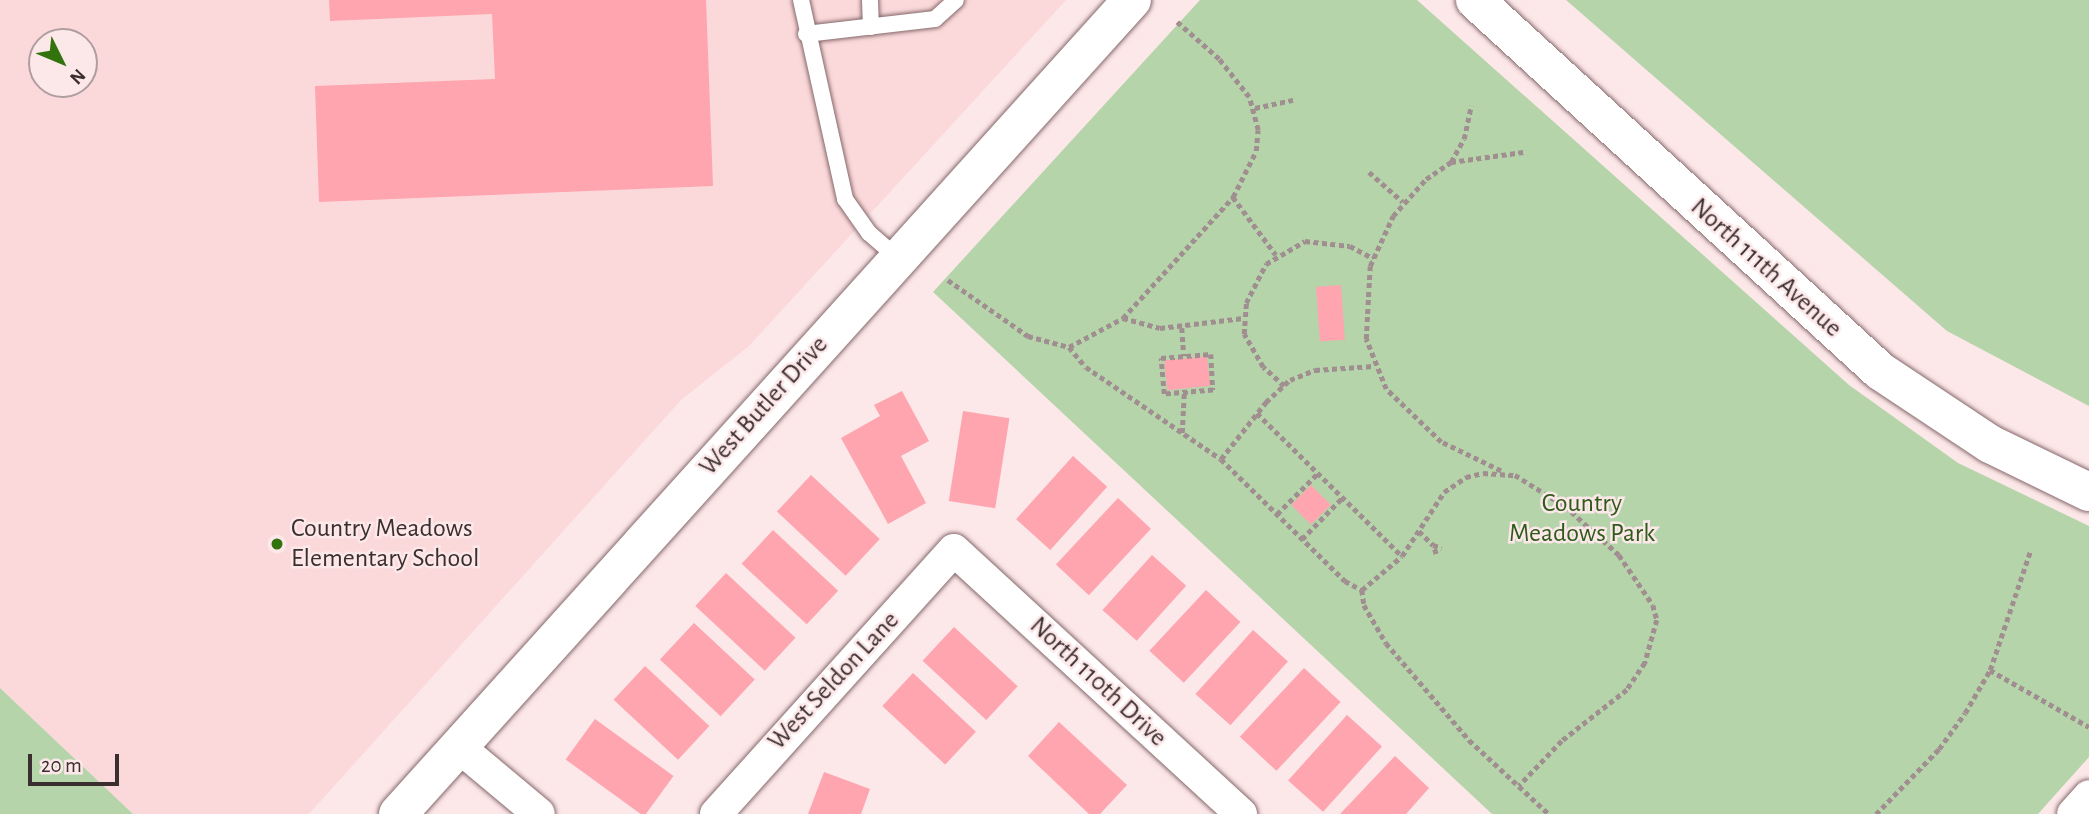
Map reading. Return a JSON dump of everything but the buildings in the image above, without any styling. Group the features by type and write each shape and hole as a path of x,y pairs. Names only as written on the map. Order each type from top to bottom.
{"street":[{"name":"West Butler Drive","path":"398,814 897,257 1132,0"},
{"name":"North 111th Avenue","path":"1475,0 1880,371 1980,438 2089,492"},
{"name":"West Seldon Lane","path":"716,814 954,550"},
{"name":"North 110th Drive","path":"954,550 1241,814"},
{"path":"459,747 539,814"},
{"path":"2073,814 2089,796"}],"lane":[{"path":"801,0 845,199 869,233 897,257"},
{"path":"870,0 871,27"},
{"path":"807,34 935,19 956,0"}],"path":[{"path":"1069,347 1123,318 1233,197 1256,151 1255,108 1236,77 1177,22"},
{"path":"1255,108 1293,100"},
{"path":"1471,106 1464,139 1451,162 1403,202 1373,258 1366,339 1374,366 1386,389 1432,435 1565,506 1594,531 1640,582 1657,620 1636,681 1562,741 1519,786"},
{"path":"1451,162 1523,152"},
{"path":"1369,172 1403,202"},
{"path":"1233,197 1276,255"},
{"path":"1284,386 1252,352 1243,318 1255,282 1276,255 1305,241 1327,241 1373,258"},
{"path":"948,279 1004,322 1028,336 1069,347 1086,367 1221,460 1345,581 1363,590"},
{"path":"1123,318 1142,325 1182,328 1243,318"},
{"path":"1182,328 1184,356"},
{"path":"1210,354 1213,390 1184,393 1164,394 1161,358 1210,354"},
{"path":"1221,460 1257,413 1284,386 1315,370 1374,366"},
{"path":"1182,433 1184,393"},
{"path":"1257,413 1402,556"},
{"path":"1363,590 1402,556 1435,501 1457,481 1502,471"},
{"path":"1277,514 1318,473"},
{"path":"1302,539 1343,497"},
{"path":"1419,531 1433,545 1442,548"},
{"path":"1433,545 1436,554"},
{"path":"1877,814 1939,749 1990,670 2030,552"},
{"path":"1363,590 1364,604 1385,643 1469,740 1549,814"},
{"path":"1990,670 2089,727"}],"shaded area":[{"name":"Country Meadows Elementary School","path":"0,0 1066,0 749,346 681,400 309,814 133,814 0,688"}],"green space":[{"name":"Country Meadows Park","path":"1200,0 1417,0 1849,385 1958,463 2089,526 2089,757 2038,814 1492,814 933,292"},
{"path":"1566,0 2089,0 2089,406 1947,331"},
{"path":"0,688 133,814 0,814"}],"place":[{"name":"Country Meadows Elementary School","path":"277,544"}]}
